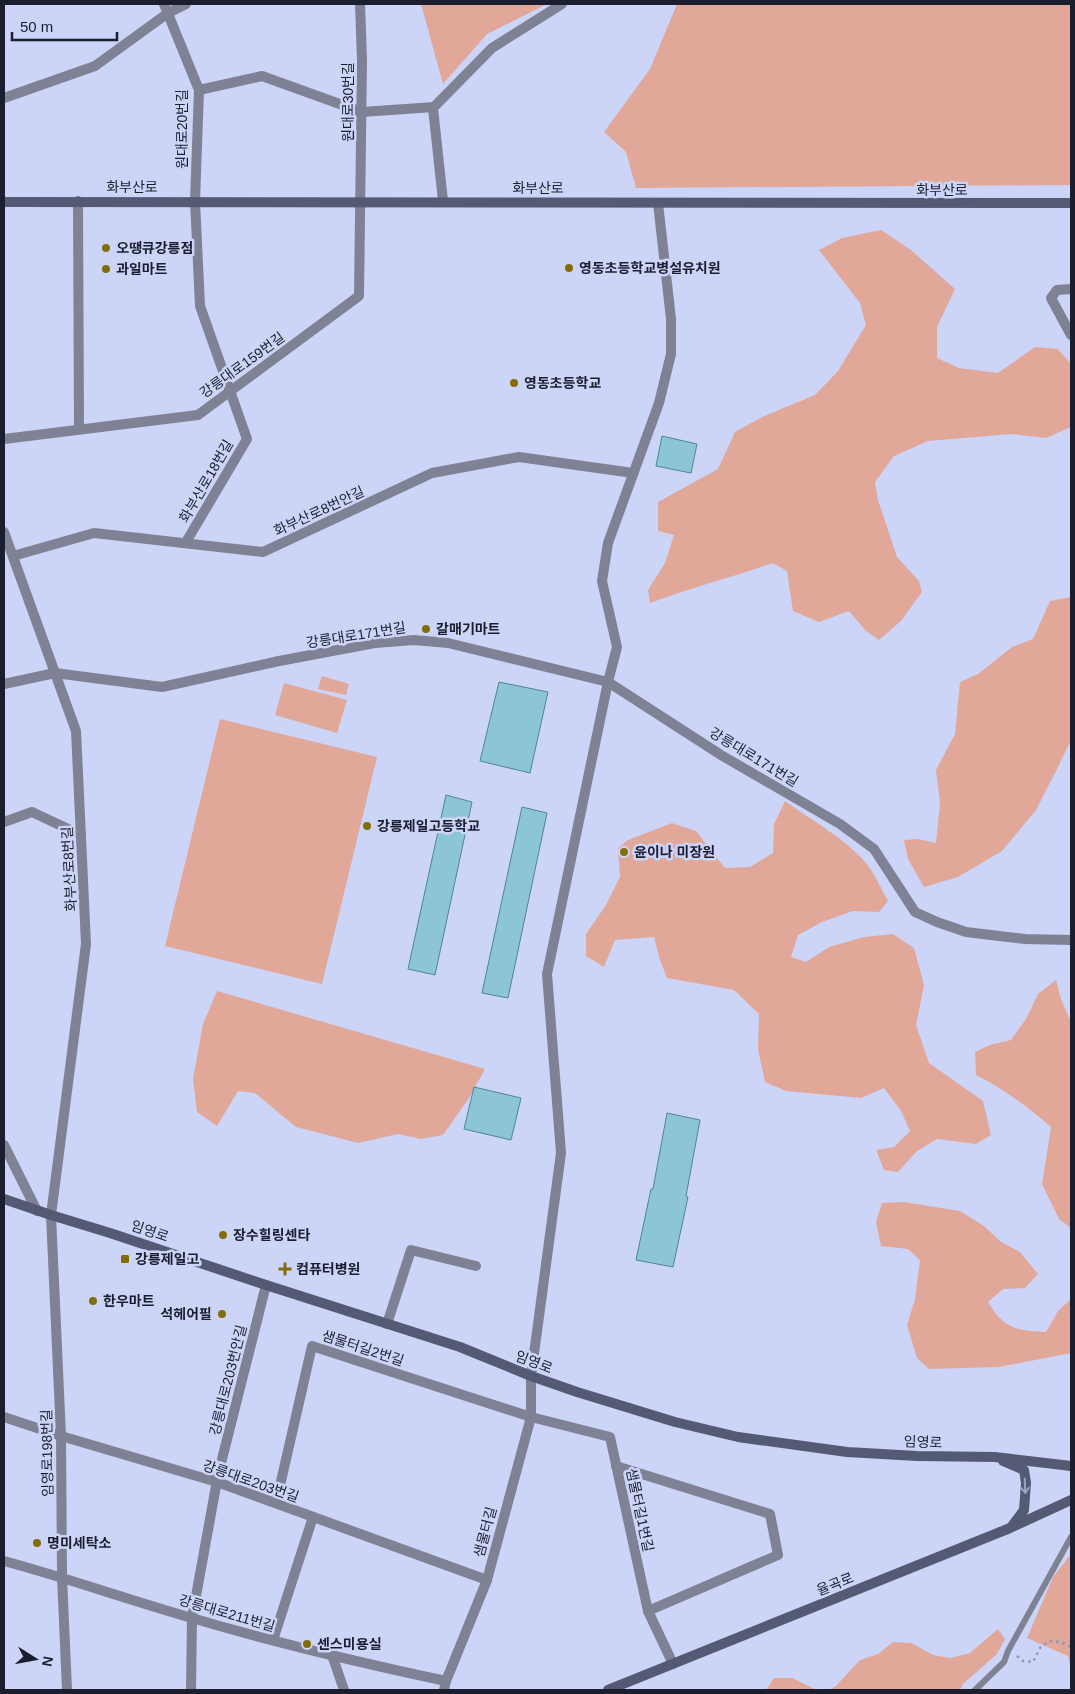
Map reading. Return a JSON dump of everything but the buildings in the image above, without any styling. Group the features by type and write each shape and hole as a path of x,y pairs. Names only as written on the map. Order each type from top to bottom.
{"street":[{"path":"4,98 95,66 166,9 186,4"},
{"name":"원대로30번길","path":"360,4 362,112 360,201"},
{"path":"443,201 433,108 492,48 562,4"},
{"name":"원대로20번길","path":"166,9 199,90 196,201"},
{"path":"199,90 262,76 362,112 434,107"},
{"path":"78,201 79,430"},
{"name":"화부산로18번길","path":"186,542 247,439 200,306 196,201"},
{"name":"강릉대로159번길","path":"4,439 198,415 359,296 360,201"},
{"name":"화부산로","path":"4,202 1071,203"},
{"name":"샘물터길","path":"445,1686 486,1580 531,1417 531,1376 560,1153 547,974 608,682 617,648 602,581 608,542 659,403 671,354 671,319 658,203"},
{"path":"1071,289 1057,290 1051,298 1071,335"},
{"name":"화부산로8번안길","path":"13,556 94,533 263,552 432,473 519,456 633,473"},
{"name":"화부산로8번길","path":"4,532 76,731 86,944 51,1216"},
{"name":"강릉대로171번길","path":"4,684 56,673 162,687 298,657 375,643 414,640 448,643 608,682 721,755 840,824 874,850 915,912 966,932 1025,939 1071,940"},
{"path":"4,822 32,812 81,835"},
{"path":"4,1145 37,1211"},
{"name":"임영로","path":"4,1199 51,1216 110,1233 460,1347 576,1392 675,1422 738,1437 847,1452 917,1456 995,1457 1071,1466"},
{"name":"임영로198번길","path":"51,1216 61,1436 62,1577 67,1690"},
{"path":"387,1324 411,1250 476,1266"},
{"name":"강릉대로203번안길","path":"191,1690 192,1618 217,1482 266,1285"},
{"name":"샘물터길2번길","path":"276,1503 312,1346 531,1417"},
{"name":"강릉대로203번길","path":"4,1417 61,1436 217,1482 486,1580"},
{"name":"샘물터길1번길","path":"531,1417 610,1437 648,1611 673,1664"},
{"path":"995,1457 1024,1470 1026,1483 1024,1510 1010,1528"},
{"path":"616,1466 770,1514 778,1555 648,1611"},
{"name":"율곡로","path":"608,1690 1010,1528 1071,1500"},
{"path":"273,1640 313,1517"},
{"name":"강릉대로211번길","path":"4,1561 62,1577 192,1618 445,1686"},
{"path":"332,1655 344,1690"}],"lane":[{"path":"975,1690 1004,1662 1008,1651 1071,1537"}],"path":[{"path":"1008,1651 1023,1661 1033,1662 1040,1648 1049,1641 1061,1642 1071,1647"}],"shaded area":[{"path":"421,4 547,4 487,34 443,84"},
{"path":"677,4 1071,4 1071,185 636,188 626,152 604,132 650,69"},
{"path":"881,230 911,250 955,289 937,327 937,358 959,368 998,373 1035,347 1058,349 1071,364 1071,427 1046,438 1012,434 928,441 894,456 875,482 878,500 897,557 919,581 922,592 901,621 879,640 866,631 849,611 819,622 793,611 787,571 773,563 650,603 648,590 665,563 674,535 658,531 658,502 718,469 735,432 762,417 815,395 838,371 866,325 860,303 819,250 842,238"},
{"path":"1071,597 1071,740 1056,771 1036,810 1002,851 958,877 924,887 908,859 904,840 918,839 936,843 940,803 936,770 955,734 960,682 978,674 1012,647 1033,639 1050,601"},
{"path":"322,676 349,684 346,695 318,689"},
{"path":"284,683 347,700 337,733 275,715"},
{"path":"220,719 377,757 322,984 165,946"},
{"path":"785,801 830,831 852,849 872,871 888,901 879,912 853,911 822,922 798,935 791,957 806,962 829,947 864,937 893,934 914,948 924,985 916,1025 929,1063 983,1101 991,1135 976,1144 937,1139 917,1151 898,1172 884,1170 876,1150 894,1147 910,1131 901,1111 884,1088 861,1098 786,1091 765,1082 758,1049 759,1014 734,990 667,978 654,937 615,940 604,967 586,956 586,934 606,905 620,877 618,848 628,840 672,823 696,831 725,868 750,867 773,853 774,824"},
{"path":"1056,980 1061,999 1071,1022 1071,1228 1059,1219 1042,1184 1051,1127 1034,1112 976,1075 975,1052 990,1045 1011,1040 1026,1019 1038,994"},
{"path":"217,991 485,1069 469,1098 443,1135 421,1139 398,1134 358,1143 296,1127 255,1093 238,1091 217,1126 197,1112 193,1079 203,1024"},
{"path":"904,1202 960,1211 984,1226 1001,1242 1020,1252 1038,1274 1025,1288 1003,1289 988,1302 999,1318 1005,1323 1027,1331 1046,1332 1058,1311 1071,1299 1071,1353 999,1367 929,1369 917,1358 907,1325 915,1299 920,1260 908,1249 881,1246 876,1222 882,1203"},
{"path":"1071,1554 1071,1670 1068,1656 1027,1638 1053,1577"},
{"path":"998,1629 1005,1639 997,1654 963,1684 960,1690 829,1690 836,1686 860,1660 878,1654 893,1642 911,1643 933,1655 950,1658 970,1653"},
{"path":"774,1678 792,1678 817,1690 766,1690"}],"place":[{"name":"오땡큐강릉점","path":"106,248"},
{"name":"영동초등학교병설유치원","path":"569,268"},
{"name":"과일마트","path":"106,269"},
{"name":"영동초등학교","path":"514,383"},
{"name":"갈매기마트","path":"426,629"},
{"name":"강릉제일고등학교","path":"367,826"},
{"name":"윤이나 미장원","path":"624,852"},
{"name":"장수힐링센타","path":"223,1235"},
{"name":"강릉제일고","path":"125,1259"},
{"name":"컴퓨터병원","path":"285,1269"},
{"name":"한우마트","path":"93,1301"},
{"name":"석헤어필","path":"222,1314"},
{"name":"명미세탁소","path":"37,1543"},
{"name":"센스미용실","path":"307,1644"}]}
